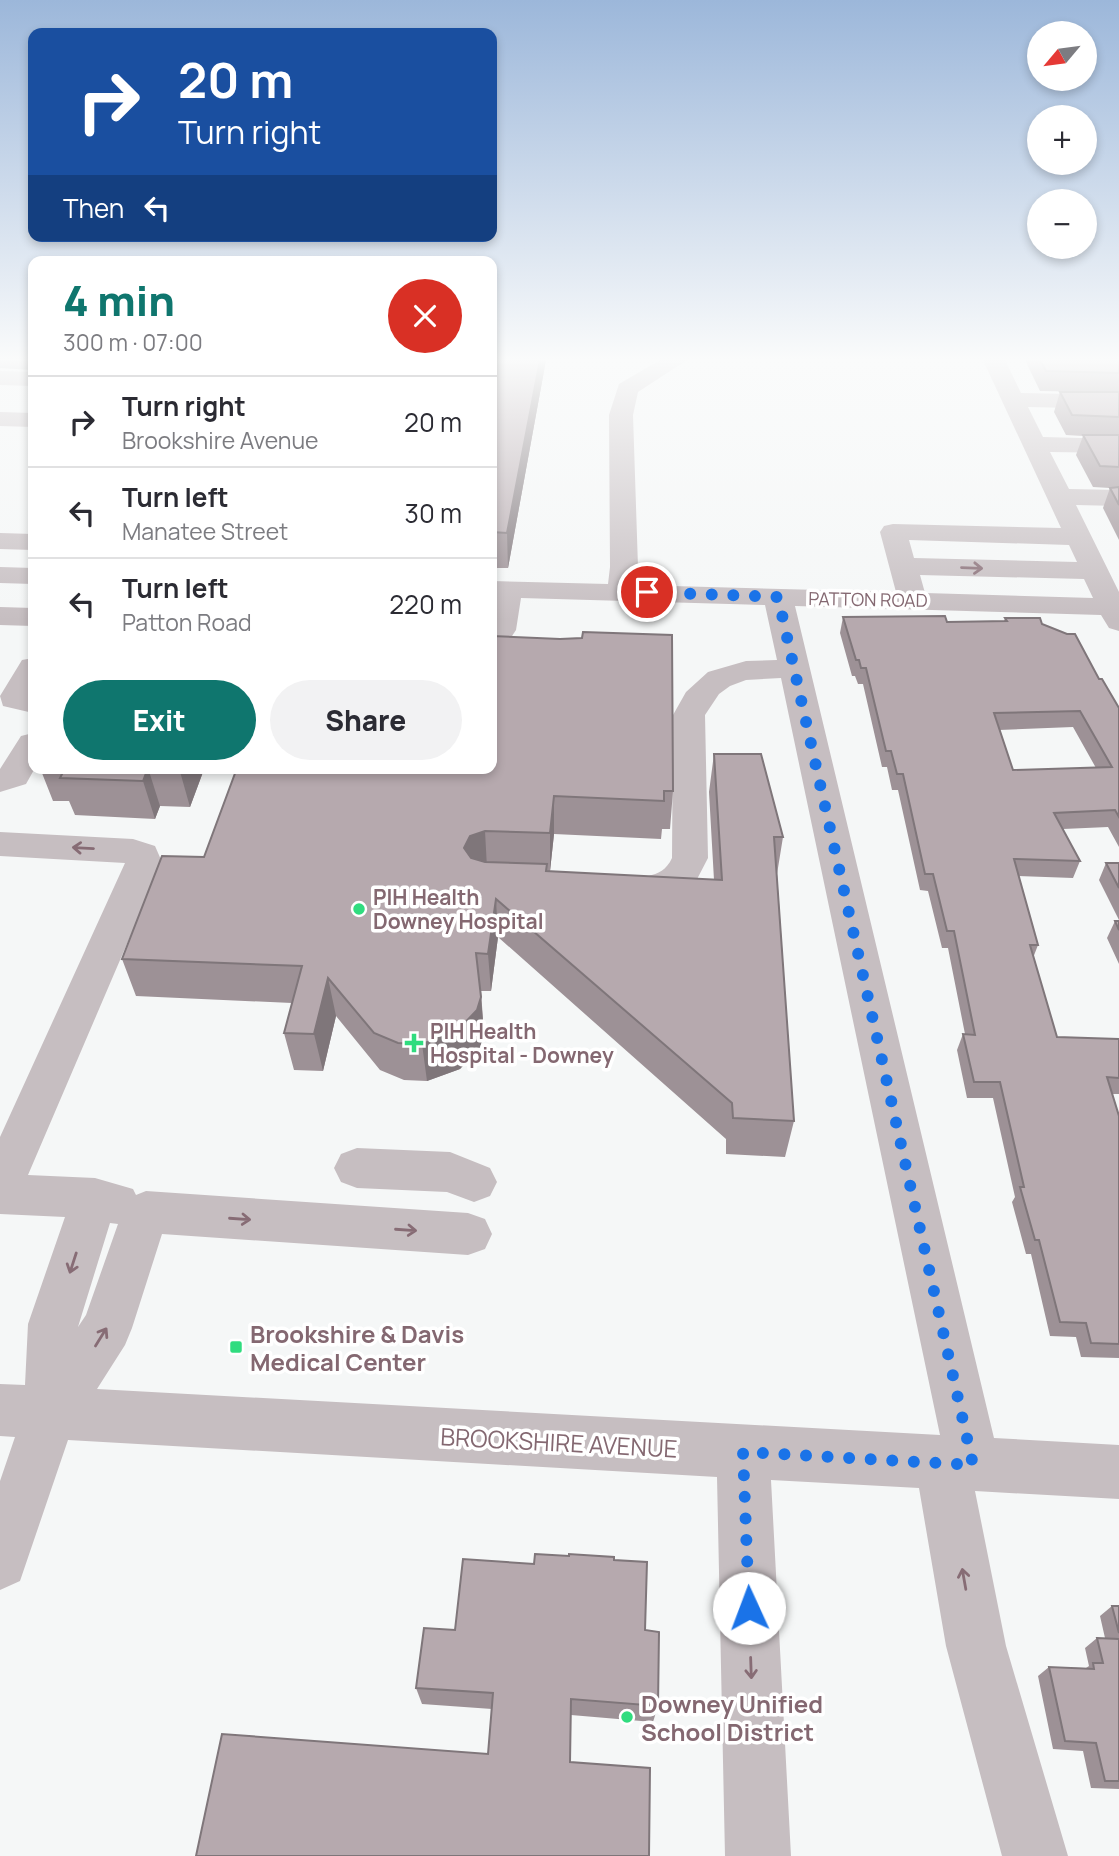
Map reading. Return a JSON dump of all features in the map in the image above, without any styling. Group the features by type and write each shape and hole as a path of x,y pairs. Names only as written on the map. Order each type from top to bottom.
{"street":[{"path":"621,592 624,567 622,447"},
{"path":"1035,447 1116,612"},
{"path":"1059,497 1119,498"},
{"path":"913,600 893,532 1078,537"},
{"path":"0,541 28,542"},
{"path":"904,566 1095,571"},
{"path":"0,575 28,576"},
{"path":"497,630 501,630 500,589"},
{"name":"PATTON ROAD","path":"500,589 913,600 1116,612"},
{"path":"778,597 958,1464 976,1646 1034,1851"},
{"path":"0,615 28,617"},
{"path":"595,889 648,891 664,889 676,882 685,871 690,858 689,715 696,698 709,685 743,669 794,669"},
{"path":"28,675 14,699 28,702"},
{"path":"0,781 14,776 28,752"},
{"path":"0,844 138,852 144,862 0,1187"},
{"path":"357,1168 450,1172 474,1182"},
{"path":"0,1194 95,1198 146,1212 468,1234"},
{"path":"0,1561 25,1412 95,1198"},
{"path":"25,1412 107,1328 146,1212"},
{"name":"BROOKSHIRE AVENUE","path":"25,1412 1119,1472"},
{"path":"743,1452 758,1856"}],"building":[{"path":"497,447 523,447 507,533 497,532"},
{"path":"1089,447 1119,447 1119,467 1100,466"},
{"path":"1119,487 1119,505 1110,488"},
{"path":"945,616 947,622 1040,618 1042,624 1067,634 1075,634 1099,679 1102,679 1119,708 1119,817 1115,810 1054,813 1080,861 1014,859 1038,945 1030,945 1057,1037 1119,1039 1119,1078 1107,1077 1119,1116 1119,1344 1091,1343 1086,1323 1060,1322 1039,1240 1035,1240 1020,1187 1024,1187 1000,1082 974,1082 963,1034 975,1035 954,931 947,931 933,874 925,874 903,774 897,774 891,751 886,751 866,668 861,668 859,660 856,660 843,617","holes":["1080,711 1112,767 1013,770 994,713"]},
{"name":"PIH Health Downey Hospital","path":"583,632 672,635 673,791 664,791 664,801 554,796 550,833 485,831 470,836 464,848 471,858 485,862 547,864 546,871 722,880 714,754 761,754 783,837 774,837 794,1121 733,1118 732,1103 496,899 488,954 476,953 481,997 477,1010 456,1032 422,1044 398,1043 374,1033 328,978 314,1034 284,1033 302,966 122,959 162,856 204,857 235,774 497,774 497,636 582,638"},
{"path":"62,774 146,774 143,781 60,778"},
{"path":"1106,863 1119,863 1119,888"},
{"name":"Downey Unified School District","path":"535,1554 614,1557 614,1560 647,1562 645,1630 659,1632 658,1706 571,1699 570,1762 650,1768 649,1856 196,1856 222,1734 488,1754 493,1693 416,1688 424,1628 455,1630 463,1559 534,1564"},
{"path":"1112,1606 1119,1606 1119,1633"},
{"path":"1097,1638 1119,1639 1119,1781 1105,1781 1096,1743 1065,1741 1049,1667 1094,1669 1093,1663 1103,1663"}],"place":[{"name":"PIH Health Downey Hospital","path":"359,909"},
{"name":"PIH Health Hospital - Downey","path":"414,1043"},
{"name":"Brookshire & Davis Medical Center","path":"236,1347"},
{"name":"Downey Unified School District","path":"627,1717"}],"route":[{"path":"647,592 778,597 973,1465 743,1452 749,1608"}]}
